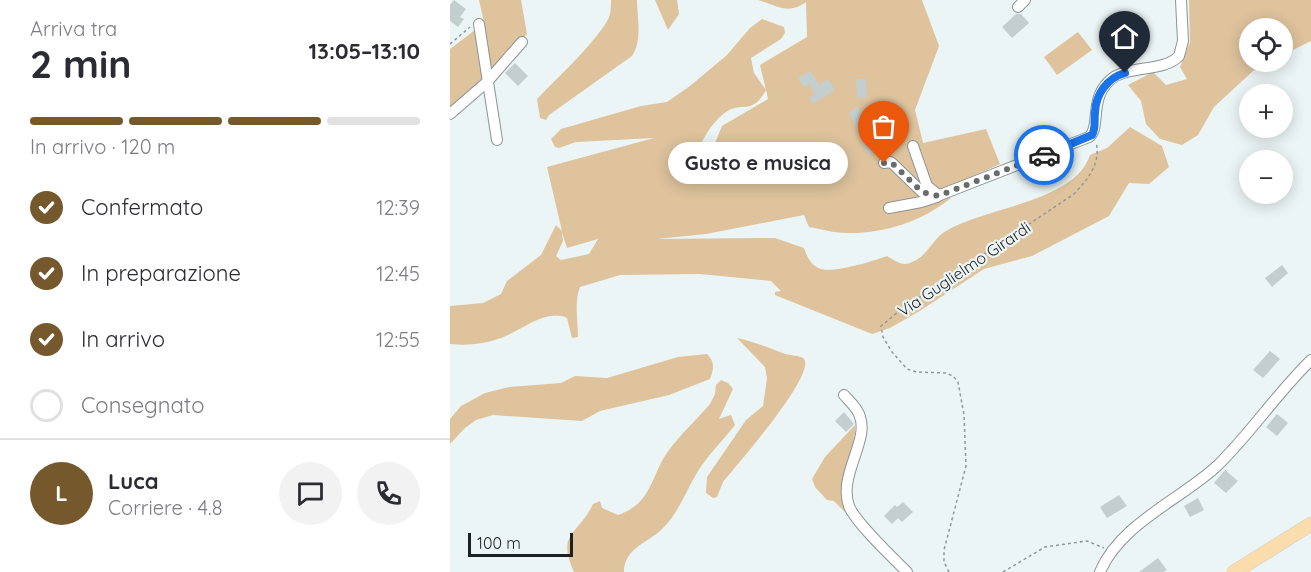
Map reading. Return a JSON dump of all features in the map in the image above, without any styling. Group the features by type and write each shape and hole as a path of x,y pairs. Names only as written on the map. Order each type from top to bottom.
{"main road":[{"path":"1234,572 1311,524"}],"street":[{"path":"889,208 921,202 1093,134 1097,102 1108,82 1121,74 1168,63 1179,56 1183,41 1181,0"},
{"path":"479,24 497,140"},
{"path":"450,114 488,82 522,42"},
{"path":"913,146 927,186 940,195"},
{"path":"884,163 893,164 922,192 940,195"},
{"path":"1100,572 1109,553 1157,510 1191,488 1218,464 1293,377 1311,360"},
{"path":"843,395 859,414 862,423 848,476 849,506 856,518 907,572"}],"path":[{"path":"450,44 473,24 479,24"},
{"name":"Via Guglielmo Girardi","path":"950,572 944,562 944,550 966,466 964,415 958,382 946,373 918,372 907,369 892,352 883,337 881,326 898,312 1074,195 1095,167 1097,149 1093,134"},
{"path":"1003,572 1036,551 1054,545 1087,541 1103,547 1109,553"}],"shaded area":[{"path":"479,0 521,0 527,34 490,73 484,22"},
{"path":"611,0 637,0 639,29 632,56 549,115 546,120 540,118 537,99 599,33 609,18"},
{"path":"655,0 677,0 679,14 668,30"},
{"path":"758,0 922,0 939,46 915,110 923,143 986,129 1000,164 951,186 950,199 926,214 888,229 860,233 832,232 809,227 804,215 706,234 657,239 775,238 804,248 812,263 818,268 827,270 854,266 887,256 905,264 918,259 941,234 962,223 1048,194 1081,171 1090,155 1107,148 1130,127 1162,146 1169,167 1149,184 1129,183 1109,216 1032,256 984,269 918,312 890,328 872,334 775,295 775,292 781,291 771,281 700,274 620,275 580,287 577,305 578,337 572,338 567,318 551,316 495,340 470,345 450,344 450,306 483,303 501,294 507,281 541,255 556,225 562,231 547,167 654,138 576,142 559,148 555,147 551,139 561,129 641,106 667,102 727,55 750,28 762,19 784,27 785,33 781,39 751,58 754,73 766,90 760,65 807,37 806,2 788,9","holes":["766,90 768,99 722,126 715,143 696,148 713,124 726,112 756,103","562,232 567,248 598,239 589,254 561,260 556,256 563,241"]},
{"path":"1189,0 1311,0 1311,41 1293,50 1293,18 1239,18 1239,72 1252,72 1214,107 1198,135 1182,145 1160,139 1146,124 1141,101 1128,85 1153,72 1166,85 1187,79 1180,67 1190,42"},
{"path":"475,30 484,80 450,109 450,49"},
{"path":"1078,32 1092,50 1057,75 1044,57"},
{"path":"737,338 785,354 802,357 805,366 799,381 774,420 723,482 717,497 713,498 706,493 707,477 746,420 763,406 767,378 765,367"},
{"path":"707,354 713,366 710,379 669,395 600,411 582,421 493,415 476,420 450,444 450,419 461,406 485,393 509,387 561,383 575,376 607,378 678,357"},
{"path":"721,380 733,389 719,419 731,415 735,425 702,465 668,522 632,552 625,564 624,572 574,572 567,549 568,541 593,504 600,501 602,508 618,515 638,503 650,488 669,450 710,404 716,385"},
{"path":"855,425 844,487 847,514 834,501 827,500 815,487 812,479 825,457"}],"building":[{"path":"454,0 466,9 460,17 464,19 458,27 450,21 450,5"},
{"path":"1016,14 1021,14 1029,23 1012,38 1002,27"},
{"path":"515,63 528,76 518,86 505,73"},
{"path":"811,71 819,85 828,79 835,90 813,104 809,97 815,94 809,84 803,87 798,78"},
{"path":"856,79 866,79 867,97 857,98"},
{"path":"858,107 864,121 895,108 900,120 879,127 877,122 867,126 878,150 868,155 849,112"},
{"path":"821,145 832,176 819,180 808,149"},
{"path":"1282,265 1288,273 1272,287 1265,278"},
{"path":"1270,351 1280,359 1263,378 1253,370"},
{"path":"844,412 854,424 846,432 835,421"},
{"path":"1277,414 1288,423 1277,436 1266,427"},
{"path":"1225,470 1238,481 1226,493 1214,483"},
{"path":"1119,495 1127,506 1107,518 1100,507"},
{"path":"1198,498 1204,510 1190,517 1184,506"},
{"path":"903,502 913,512 902,522 898,518 892,524 884,516 895,505 897,507"},
{"path":"1158,558 1167,570 1139,572"}],"way so far":[{"path":"884,163 893,164 922,192 938,196 1044,155"}],"place":[{"name":"Gusto e musica","path":"884,163"}],"route":[{"path":"1044,155 1094,133 1095,110 1100,93 1108,82 1125,73"}]}
